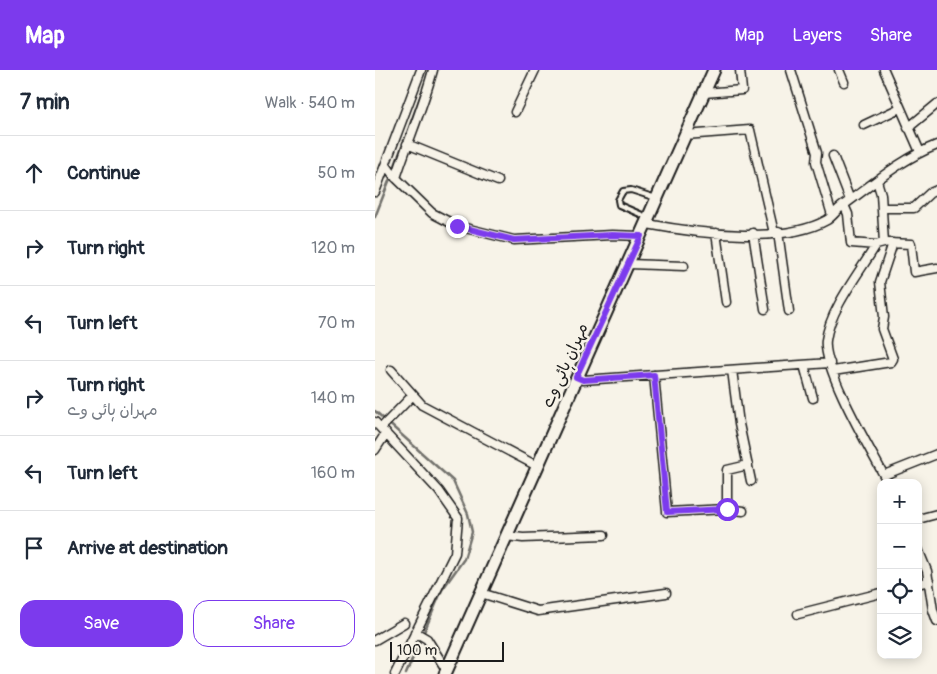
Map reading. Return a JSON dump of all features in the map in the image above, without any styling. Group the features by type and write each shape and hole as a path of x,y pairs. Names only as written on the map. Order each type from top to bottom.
{"main road":[{"name":"مہران ہائی وے","path":"446,672 714,70"}],"street":[{"path":"375,192 387,166 421,70"},
{"path":"395,177 426,97 433,70"},
{"path":"515,112 535,70"},
{"path":"704,94 742,90 740,70"},
{"path":"791,70 817,154 816,162 832,215"},
{"path":"839,70 844,82"},
{"path":"884,70 920,152"},
{"path":"909,128 937,104"},
{"path":"864,126 900,108"},
{"path":"685,135 750,130 776,232 789,311"},
{"path":"407,144 498,180"},
{"path":"648,221 690,232 753,233 804,230 832,215 893,168 920,152 937,145"},
{"path":"833,156 847,203 851,243 876,246 885,243 911,244 914,272 937,268"},
{"path":"387,166 395,177 441,219 457,226 514,240 612,235 641,236"},
{"path":"877,181 882,208 885,243"},
{"path":"882,208 914,208 930,193 937,190"},
{"path":"717,233 726,302"},
{"path":"753,233 765,309"},
{"path":"576,377 583,380 804,365 831,367 891,362 893,359 882,329 880,282 893,243"},
{"path":"876,246 832,318 826,341 831,367 886,479"},
{"path":"629,264 684,266"},
{"path":"804,365 813,398"},
{"path":"391,370 412,396 422,405 537,466"},
{"path":"732,370 751,481"},
{"path":"654,375 667,512 727,509 743,512"},
{"path":"375,450 381,428 412,396"},
{"path":"381,428 439,491 457,518 455,553 420,635 395,674"},
{"path":"884,475 937,454"},
{"path":"727,509 727,470 748,465"},
{"path":"922,518 937,514"},
{"path":"506,536 523,538 604,535"},
{"path":"922,559 927,571 933,610 937,621"},
{"path":"922,583 929,581"},
{"path":"481,593 538,611 666,593"},
{"path":"798,614 877,594"},
{"path":"376,638 404,623"},
{"path":"420,635 446,672"}],"lane":[{"path":"648,221 619,205 620,196 623,191 631,190 658,199"}],"waterway":[{"path":"393,171 428,75"},
{"path":"375,217 391,176"},
{"path":"375,411 453,481 468,514 472,532 464,559 442,590 406,674"}],"route":[{"path":"457,226 514,240 612,235 641,236 576,377 583,380 654,375 667,512 727,509"}]}
